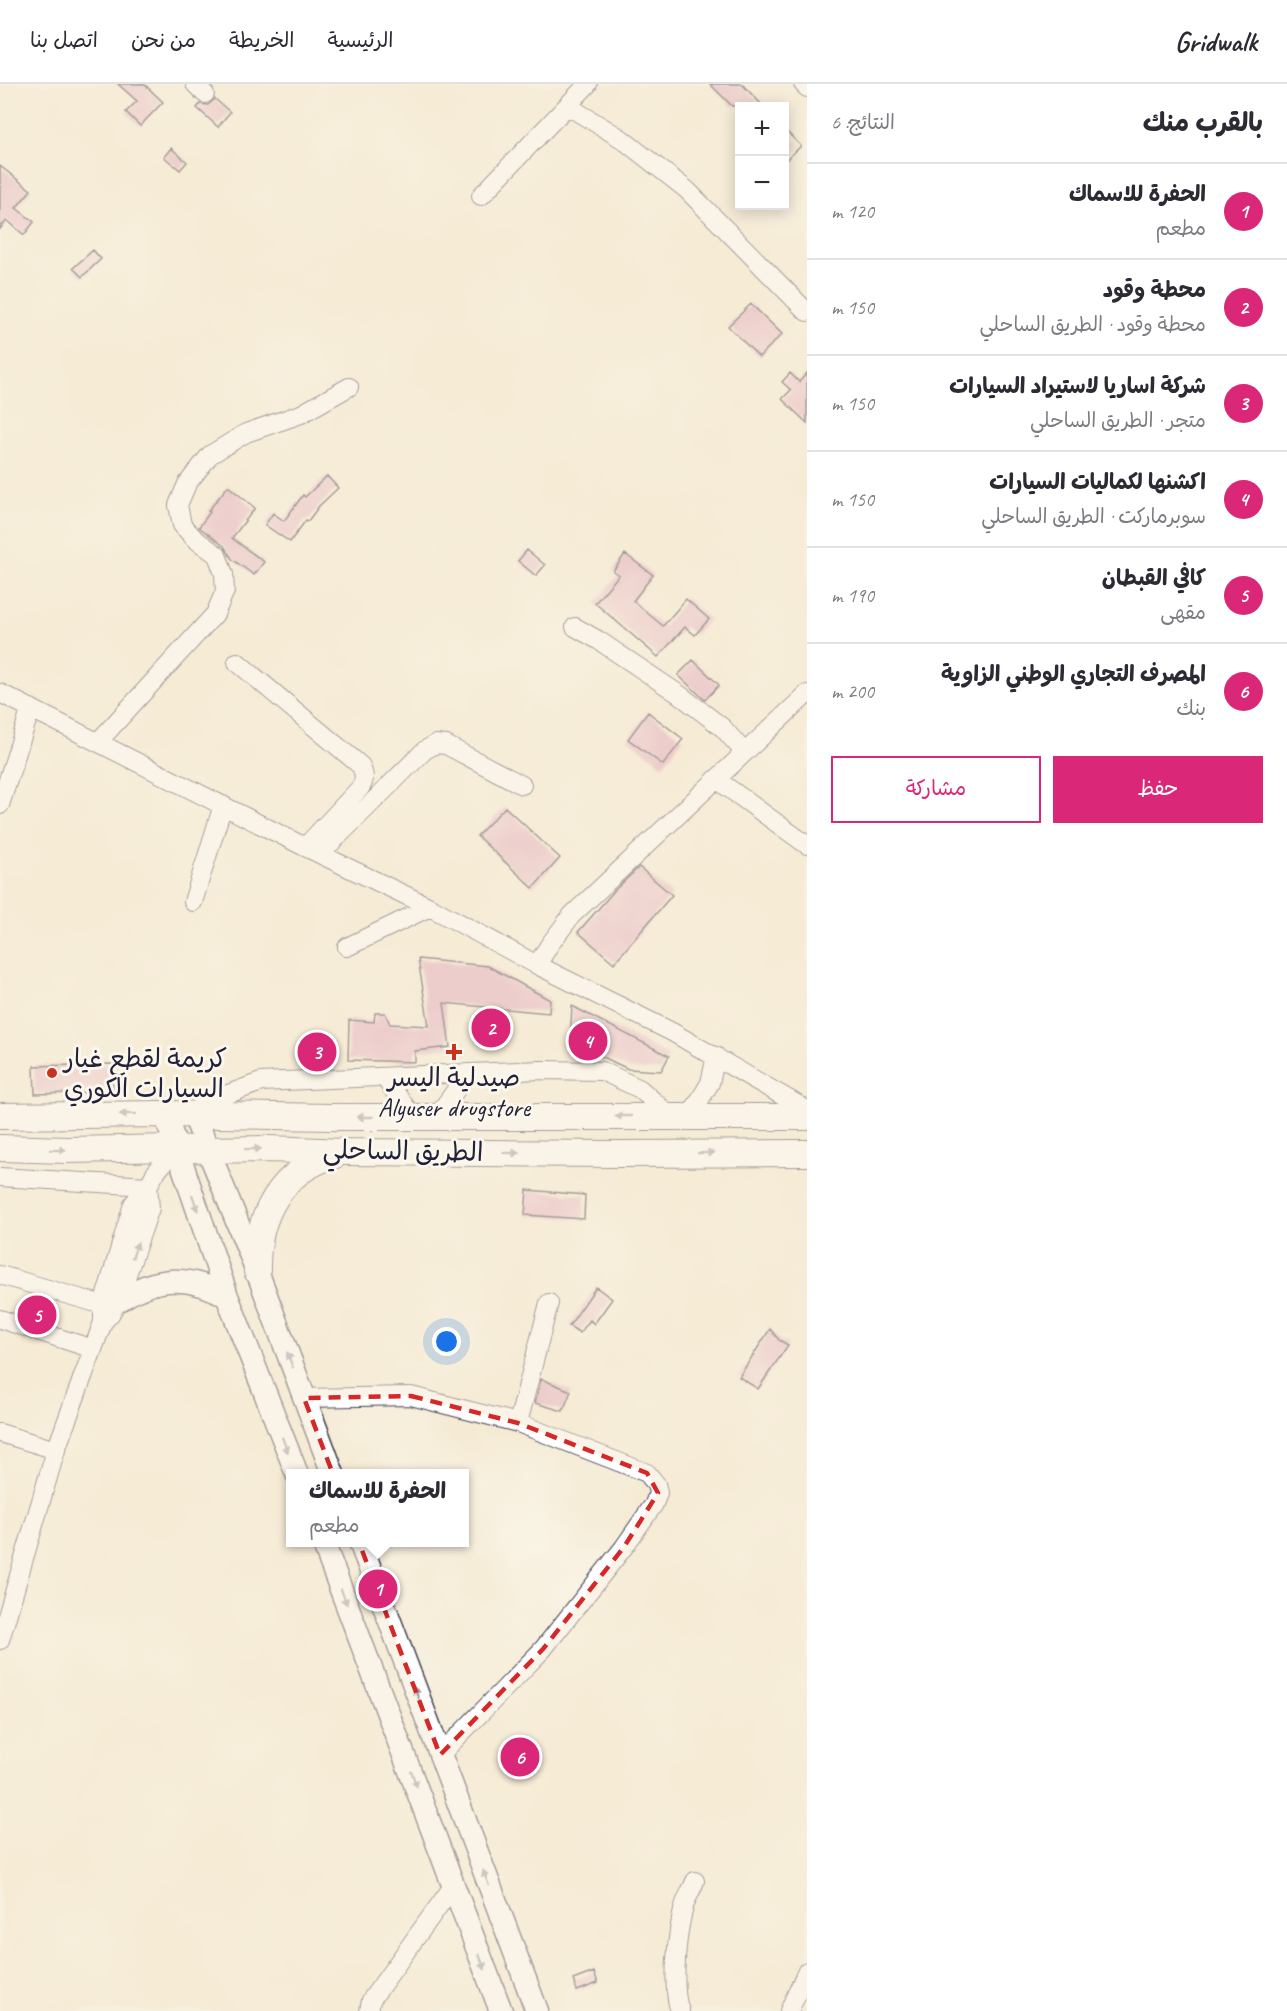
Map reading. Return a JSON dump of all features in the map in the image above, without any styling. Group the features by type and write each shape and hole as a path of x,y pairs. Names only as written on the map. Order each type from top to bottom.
{"highway":[{"name":"الطريق الساحلي","path":"0,1116 165,1114 807,1116"},
{"name":"الطريق الساحلي","path":"0,1148 620,1154 807,1153"},
{"path":"257,1271 260,1230 267,1211 278,1193 291,1178 308,1166 326,1157 346,1152"}],"main road":[{"path":"165,1114 227,1296 295,1469"},
{"path":"194,1115 257,1271 331,1469"},
{"path":"108,1309 147,1285 172,1280 197,1282 227,1296"},
{"path":"325,1547 501,2011"},
{"path":"362,1547 537,2011"}],"street":[{"path":"481,196 588,84"},
{"path":"803,84 807,88"},
{"path":"565,108 576,111 622,139 678,182 807,312"},
{"path":"98,742 215,614 225,591 224,574 217,555 195,539 182,525 178,505 187,484 210,455 246,434 301,414 349,387"},
{"path":"575,627 680,695 723,728 744,752"},
{"path":"237,662 361,766 364,773 363,784 312,850"},
{"path":"0,693 430,907 537,965 672,1032 807,1110"},
{"path":"537,965 572,915 807,694"},
{"path":"0,805 31,708"},
{"path":"312,850 424,750 436,744 447,745 522,785"},
{"path":"716,779 807,845"},
{"path":"193,902 223,805"},
{"path":"347,947 430,907"},
{"path":"194,1115 208,1101 261,1082 541,1070 602,1071 640,1089 680,1116 710,1083 716,1056"},
{"path":"384,1077 425,1116 468,1073"},
{"path":"0,1640 6,1594 56,1450 108,1309 150,1208 148,1186 156,1172 176,1148"},
{"path":"0,1177 148,1186"},
{"path":"0,1275 108,1309"},
{"path":"518,1423 549,1304"},
{"path":"0,1319 93,1349"},
{"path":"304,1398 411,1395 518,1423 647,1473 656,1484 658,1493 654,1504 624,1547 543,1649 440,1755"},
{"path":"0,1433 56,1450"},
{"path":"680,2011 674,1985 684,1906 695,1881"},
{"path":"369,2011 371,2000 453,1886"},
{"path":"789,2011 807,1971"}],"highlighted area":[{"path":"411,1396 518,1423 647,1473 658,1493 624,1547 543,1649 440,1755 304,1398"}],"building":[{"path":"118,84 144,84 163,102 140,126 126,112 137,101"},
{"path":"710,84 742,84 759,102 735,102 735,106 732,106"},
{"path":"215,99 230,112 218,127 197,108 200,104 208,105"},
{"path":"789,134 801,146 789,157"},
{"path":"171,148 187,162 180,170 164,157"},
{"path":"0,166 31,190 16,208 34,222 24,235 7,220 0,229"},
{"path":"93,250 101,259 82,277 73,268"},
{"path":"751,304 782,334 759,357 728,326"},
{"path":"790,373 799,382 807,373 807,423 782,399 791,390 782,382"},
{"path":"327,476 338,488 319,506 308,521 306,520 290,542 265,525 273,513 284,521 303,495 305,497"},
{"path":"228,486 255,508 232,538 264,562 254,575 232,559 224,546 199,527 210,512 208,511"},
{"path":"527,550 545,565 536,576 518,561"},
{"path":"625,554 653,575 633,601 663,626 686,599 709,619 695,635 685,627 658,657 595,603 619,575 613,571"},
{"path":"693,660 719,685 705,700 678,675"},
{"path":"648,712 683,739 663,765 628,739"},
{"path":"505,807 560,858 533,888 477,836"},
{"path":"639,867 672,895 614,963 578,932 614,891"},
{"path":"418,959 488,966 550,1000 549,1013 444,1003 450,1047 415,1051 415,1062 348,1060 349,1020 374,1022 375,1013 385,1013 390,1024 429,1026"},
{"path":"572,1006 669,1056 661,1071 628,1069 570,1041"},
{"path":"112,1064 113,1092 35,1094 34,1066"},
{"path":"527,1190 585,1195 584,1219 525,1215"},
{"path":"596,1287 612,1299 594,1324 590,1320 580,1333 569,1326"},
{"path":"770,1329 779,1340 788,1345 758,1389 739,1377"},
{"path":"541,1379 571,1391 563,1411 535,1403"},
{"path":"594,1972 598,1983 577,1991 573,1980"}],"place":[{"name":"محطة وقود","path":"491,1028"},
{"name":"اكشنها لكماليات السيارات","path":"588,1041"},
{"name":"شركة اساريا لاستيراد السيارات","path":"317,1052"},
{"name":"صيدلية اليسر Alyuser drugstore","path":"454,1052"},
{"name":"كريمة لقطع غيار السيارات الكوري","path":"52,1073"},
{"name":"كافي القبطان","path":"37,1315"},
{"name":"الحفرة للاسماك","path":"378,1589"},
{"name":"المصرف التجاري الوطني الزاوية","path":"520,1757"}]}
